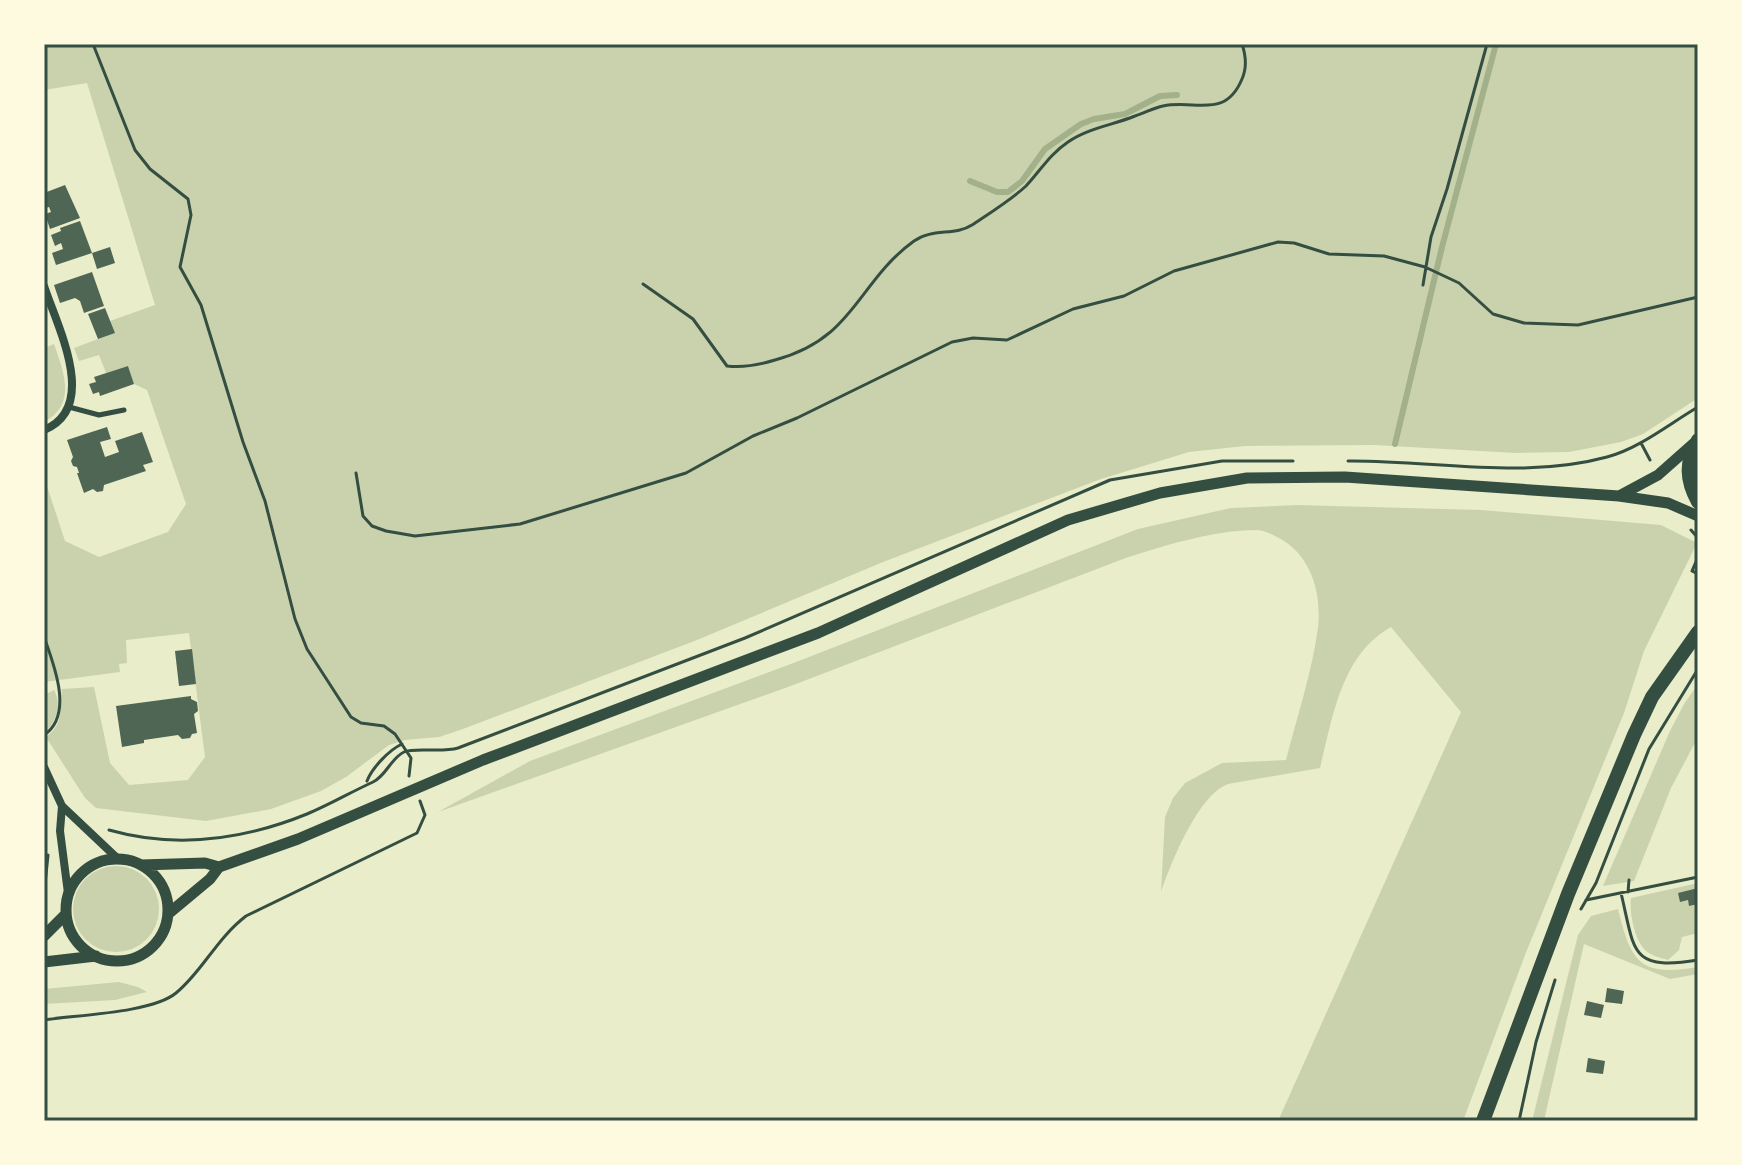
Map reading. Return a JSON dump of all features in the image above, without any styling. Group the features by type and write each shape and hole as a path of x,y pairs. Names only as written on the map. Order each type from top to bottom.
{"main road":[{"path":"1698,440 1687,469 1689,484 1698,502"},
{"path":"1483,1121 1568,894 1652,697 1698,632"}],"street":[{"path":"44,286 72,374 73,388 69,407 59,422 44,430"},
{"path":"1619,496 1658,475 1698,440"},
{"path":"168,914 210,879 219,867 298,839 483,760 818,633 1068,520 1160,493 1247,478 1345,477 1619,496 1668,503 1698,516"},
{"path":"44,767 62,806 117,858 141,865 205,863 219,867"},
{"path":"62,806 60,831 68,893 66,914 70,931 81,946 96,956 114,961 134,958 151,948 162,933 168,914 167,903 159,880 141,865"},
{"path":"68,893 79,875 96,863 117,858"},
{"path":"44,936 66,914"},
{"path":"44,962 96,956"}],"lane":[{"path":"69,407 99,415 124,410"}],"path":[{"path":"93,44 135,150 150,169 188,199 191,215 180,267 201,305 243,442 265,501 295,619 304,641 351,717 361,723 390,730 402,744 411,758 409,776"},
{"path":"643,284 693,319 727,366 754,365 794,355 839,327 879,277 915,240 970,226 1019,192 1069,141 1162,106 1211,106 1229,99 1245,72 1242,44"},
{"path":"1423,285 1431,237 1487,44"},
{"path":"356,473 363,516 372,526 386,531 415,536 512,525 686,473 753,436 797,418 946,344 973,338 1007,340 1081,306 1116,299 1174,271 1236,252 1286,242 1329,254 1384,256 1425,267 1459,283 1493,314 1524,323 1578,325 1697,297"},
{"path":"1653,466 1641,443 1698,407"},
{"path":"1698,557 1692,571 1698,574"},
{"path":"44,637 60,708 55,726 44,735"},
{"path":"1576,919 1596,883 1649,749 1698,669"},
{"path":"367,783 369,775 393,749 402,744"},
{"path":"93,838 110,830 152,840 197,841 247,834 307,814 375,781 406,751"},
{"path":"44,1020 136,1008 171,997 226,933 246,916 417,833 425,815 424,808"},
{"path":"44,894 46,858 64,852"},
{"path":"1568,894 1586,900 1698,877"},
{"path":"1628,892 1629,880"},
{"path":"1621,893 1633,942 1640,954 1658,964 1698,960"},
{"path":"1519,1121 1536,1042 1558,969"}],"green space":[{"path":"44,44 1698,44 1698,398 1643,434 1621,442 1569,452 1516,453 1374,445 1245,446 1189,452 1101,479 883,562 697,640 463,729 439,737 405,740 389,745 346,777 321,791 271,809 206,821 96,808 85,798 46,737 59,721 62,689 94,687 110,763 129,785 188,780 205,757 189,633 126,640 127,663 119,664 120,672 44,682 44,477 65,541 99,557 168,532 186,504 147,390 134,384 128,366 106,373 99,355 79,361 74,348 114,333 110,321 155,305 87,83 44,90"},
{"path":"54,344 64,377 64,397 54,415 44,422 44,348"},
{"path":"1297,505 1481,510 1661,525 1697,543 1644,651 1624,713 1525,955 1463,1121 1278,1121 1461,712 1391,627 1374,639 1350,670 1335,708 1320,768 1228,784 1217,791 1206,801 1187,831 1161,892 1165,817 1173,798 1185,783 1222,763 1286,760 1312,661 1318,628 1318,602 1312,576 1299,554 1290,545 1265,531 1206,536 1123,559 788,687 438,812 530,761 1138,529 1231,508"},
{"path":"1698,684 1698,737 1671,788 1634,881 1603,886 1670,731"},
{"path":"54,690 58,701 57,713 44,733 44,695"},
{"path":"116,866 132,870 146,879 155,893 159,909 155,925 146,939 132,948 116,952 100,948 86,939 77,925 73,909 77,893 86,879 100,870"},
{"path":"1698,883 1698,933 1682,937 1679,950 1668,960 1649,953 1640,943 1634,928 1631,898"},
{"path":"1618,909 1628,942 1641,962 1662,970 1698,967 1698,974 1670,979 1584,944 1544,1121 1532,1121 1578,935 1591,916"},
{"path":"119,982 147,992 115,1000 44,1004 44,989"}],"building":[{"path":"65,185 80,218 50,229 45,214 51,212 49,207 44,208 44,193"},
{"path":"80,221 92,253 56,265 52,253 63,249 61,243 55,246 51,235"},
{"path":"110,247 115,263 97,269 92,253"},
{"path":"92,272 104,306 84,313 80,301 75,298 60,303 54,285"},
{"path":"105,308 115,333 98,339 88,314"},
{"path":"128,366 134,384 100,396 99,392 93,394 89,384 96,382 94,377"},
{"path":"107,427 111,439 100,442 105,457 119,452 115,441 142,432 153,462 143,465 146,471 104,485 103,491 93,489 84,493 77,467 71,461 73,457 67,440"},
{"path":"192,649 196,684 179,686 175,651"},
{"path":"191,696 197,702 198,711 194,714 197,733 190,738 182,739 178,735 122,747 116,706"},
{"path":"1698,888 1698,904 1689,906 1688,900 1680,902 1678,893"},
{"path":"1607,988 1624,991 1622,1004 1605,1002"},
{"path":"1587,1001 1604,1005 1601,1018 1584,1015"},
{"path":"1588,1058 1605,1061 1603,1074 1586,1072"}],"waterway":[{"path":"1395,444 1442,247 1496,44"},
{"path":"970,181 997,192 1008,192 1022,181 1045,149 1081,124 1125,114 1160,96 1177,95"}]}
